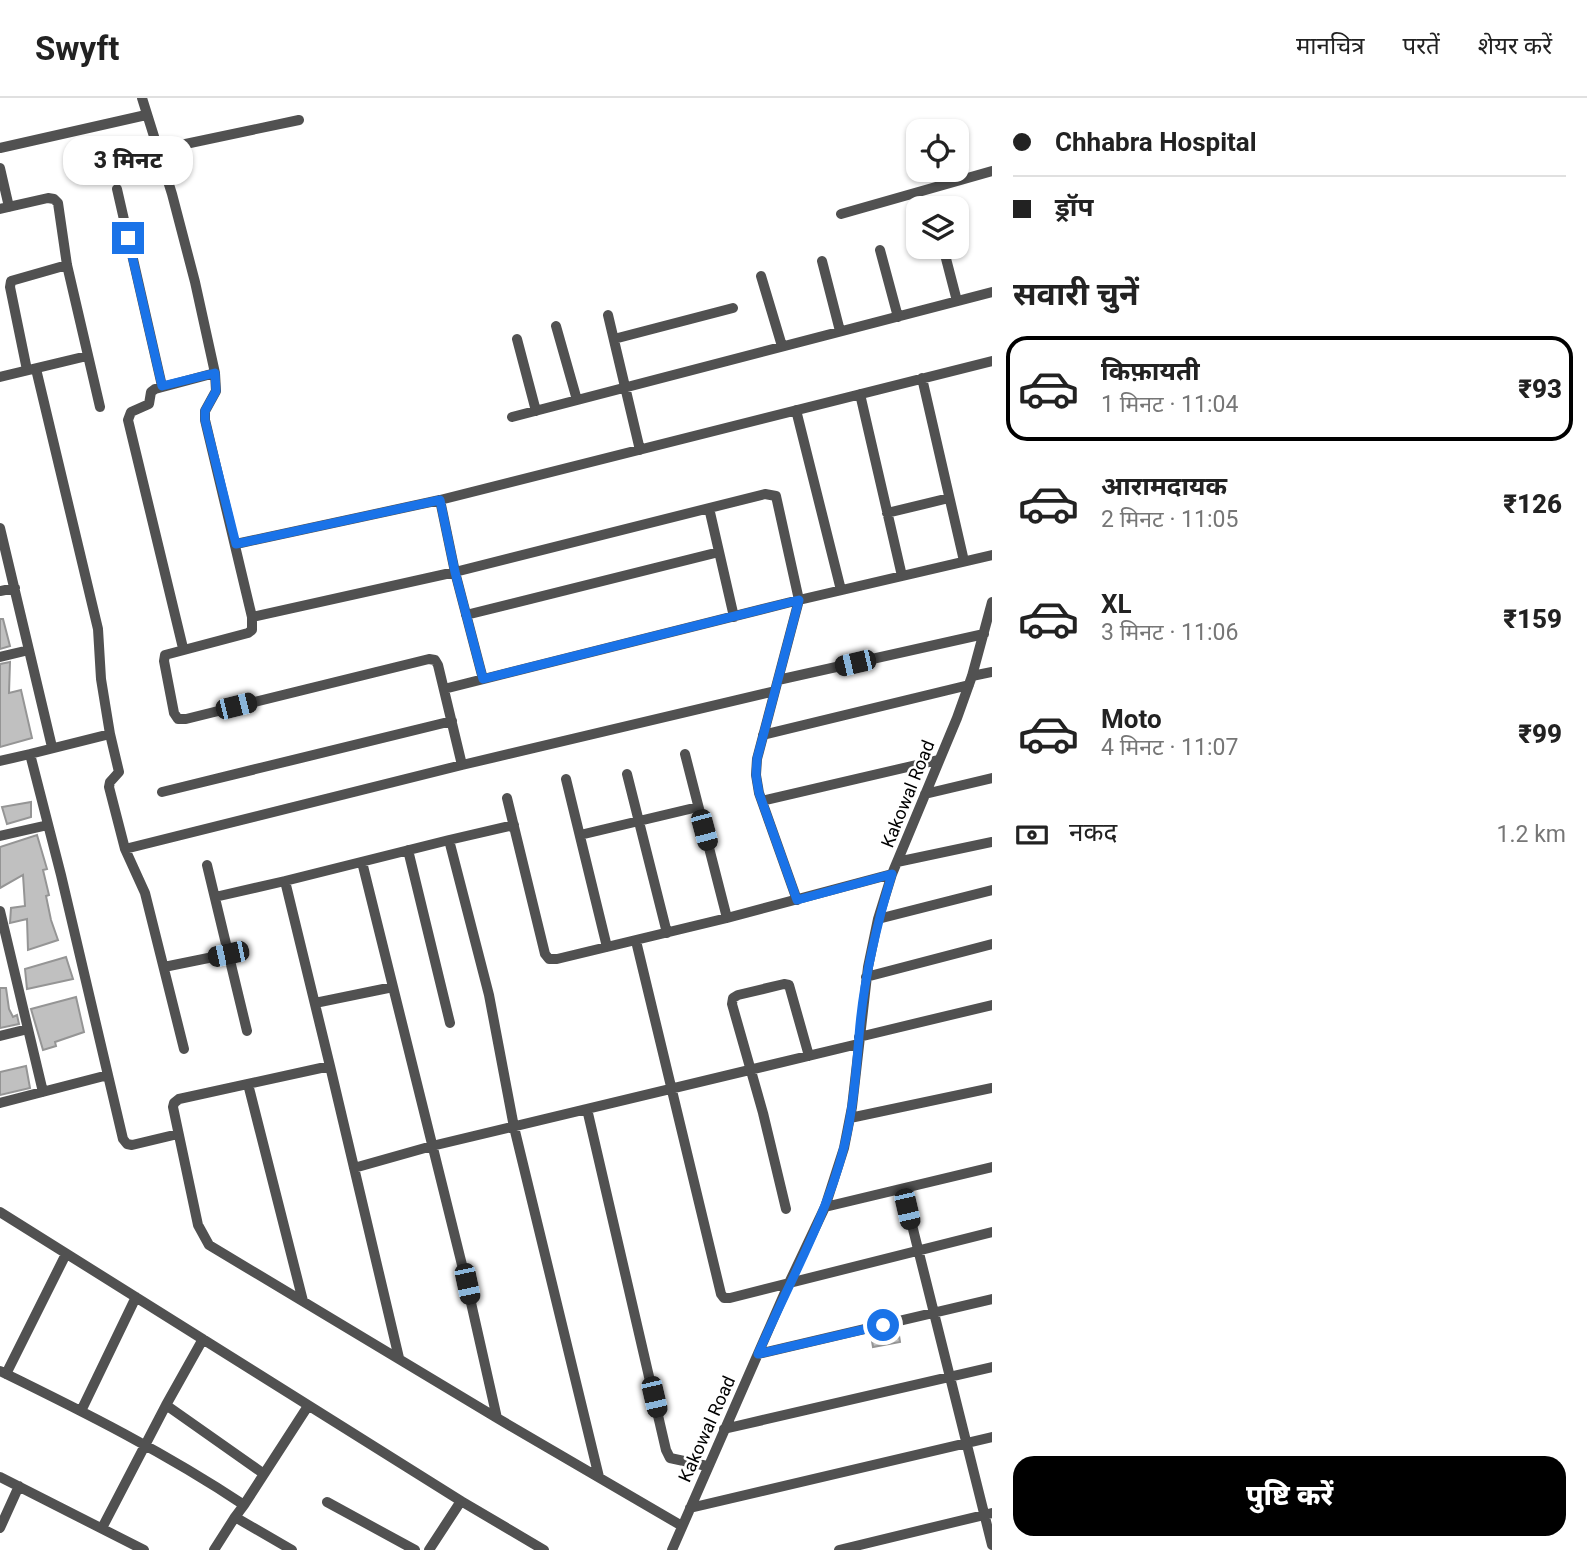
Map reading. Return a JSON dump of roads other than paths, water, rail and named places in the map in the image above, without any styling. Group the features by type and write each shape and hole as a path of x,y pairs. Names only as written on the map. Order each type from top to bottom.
{"street":[{"path":"142,98 179,219 215,373 216,391 205,411 205,420 253,617 252,630 248,633 165,655 173,713 178,719 186,719 429,659 435,660 462,765"},
{"path":"0,148 146,115"},
{"path":"157,150 299,120"},
{"path":"0,168 5,208 54,198 58,203 67,265 100,407"},
{"path":"841,214 992,171"},
{"path":"117,189 162,386"},
{"path":"880,250 898,317"},
{"path":"946,259 957,302"},
{"path":"822,261 841,331"},
{"path":"67,265 17,278 11,281 10,287 98,629 101,679 119,772 109,787 125,849 145,893 184,1049"},
{"path":"761,276 782,346"},
{"path":"512,417 992,292"},
{"path":"614,338 733,308"},
{"path":"608,315 640,450"},
{"path":"556,326 577,400"},
{"path":"517,339 536,411"},
{"path":"0,377 87,356"},
{"path":"236,544 440,500 992,361"},
{"path":"183,649 128,420 131,412 149,404 152,392 162,386 215,373"},
{"path":"922,378 964,561"},
{"path":"860,394 902,576"},
{"path":"796,410 841,590"},
{"path":"253,617 455,572 765,494 776,496 799,600 757,759 756,775 762,801 797,900"},
{"path":"887,513 949,498"},
{"path":"440,500 455,572 483,679"},
{"path":"709,508 734,617"},
{"path":"0,528 52,747"},
{"path":"466,615 719,552"},
{"path":"444,689 799,600 992,555"},
{"path":"0,591 15,588"},
{"name":"Kakowal Road","path":"672,1550 707,1466 825,1207 844,1148 850,1118 866,977 878,919 892,874 970,681 992,602"},
{"path":"778,680 984,634"},
{"path":"0,657 29,650"},
{"path":"763,735 970,681 992,672"},
{"path":"125,849 775,691"},
{"path":"162,792 452,721"},
{"path":"0,761 110,734"},
{"path":"30,754 123,1139 132,1145 178,1135"},
{"path":"685,754 727,918"},
{"path":"762,801 939,760"},
{"path":"627,774 667,933"},
{"path":"925,794 992,778"},
{"path":"566,779 607,947"},
{"path":"507,798 545,954 549,959 636,941 892,874"},
{"path":"580,835 698,807"},
{"path":"0,836 48,825"},
{"path":"215,897 513,825"},
{"path":"449,840 489,995 514,1127 599,1477"},
{"path":"897,862 992,842"},
{"path":"408,850 450,1023"},
{"path":"362,862 467,1284 496,1418"},
{"path":"207,865 247,1031"},
{"path":"285,881 399,1358"},
{"path":"878,919 992,890"},
{"path":"0,911 43,1092"},
{"path":"636,941 724,1298 992,1231"},
{"path":"866,977 992,944"},
{"path":"164,967 228,954"},
{"path":"786,1209 732,1004 733,998 789,985 809,1056"},
{"path":"314,1003 393,987"},
{"path":"354,1168 432,1146 809,1056 992,1005"},
{"path":"0,1036 28,1029"},
{"path":"330,1066 178,1099 174,1103 178,1135 198,1225 209,1245 496,1418 682,1526"},
{"path":"0,1103 108,1075"},
{"path":"248,1084 303,1301"},
{"path":"850,1118 992,1088"},
{"path":"587,1109 666,1450 670,1458 707,1466"},
{"path":"825,1207 992,1167"},
{"path":"902,1189 966,1443 988,1514 992,1545"},
{"path":"0,1212 308,1406 544,1550"},
{"path":"66,1254 3,1373 144,1443 244,1505"},
{"path":"80,1411 136,1297"},
{"path":"758,1354 992,1299"},
{"path":"102,1528 144,1443 203,1339"},
{"path":"724,1429 992,1367"},
{"path":"166,1405 264,1474"},
{"path":"214,1550 308,1406"},
{"path":"690,1508 992,1437"},
{"path":"0,1478 102,1528 123,1545 144,1550"},
{"path":"0,1528 19,1486"},
{"path":"429,1550 461,1501"},
{"path":"327,1502 415,1550"},
{"path":"839,1550 988,1514"},
{"path":"235,1517 292,1550"}]}
